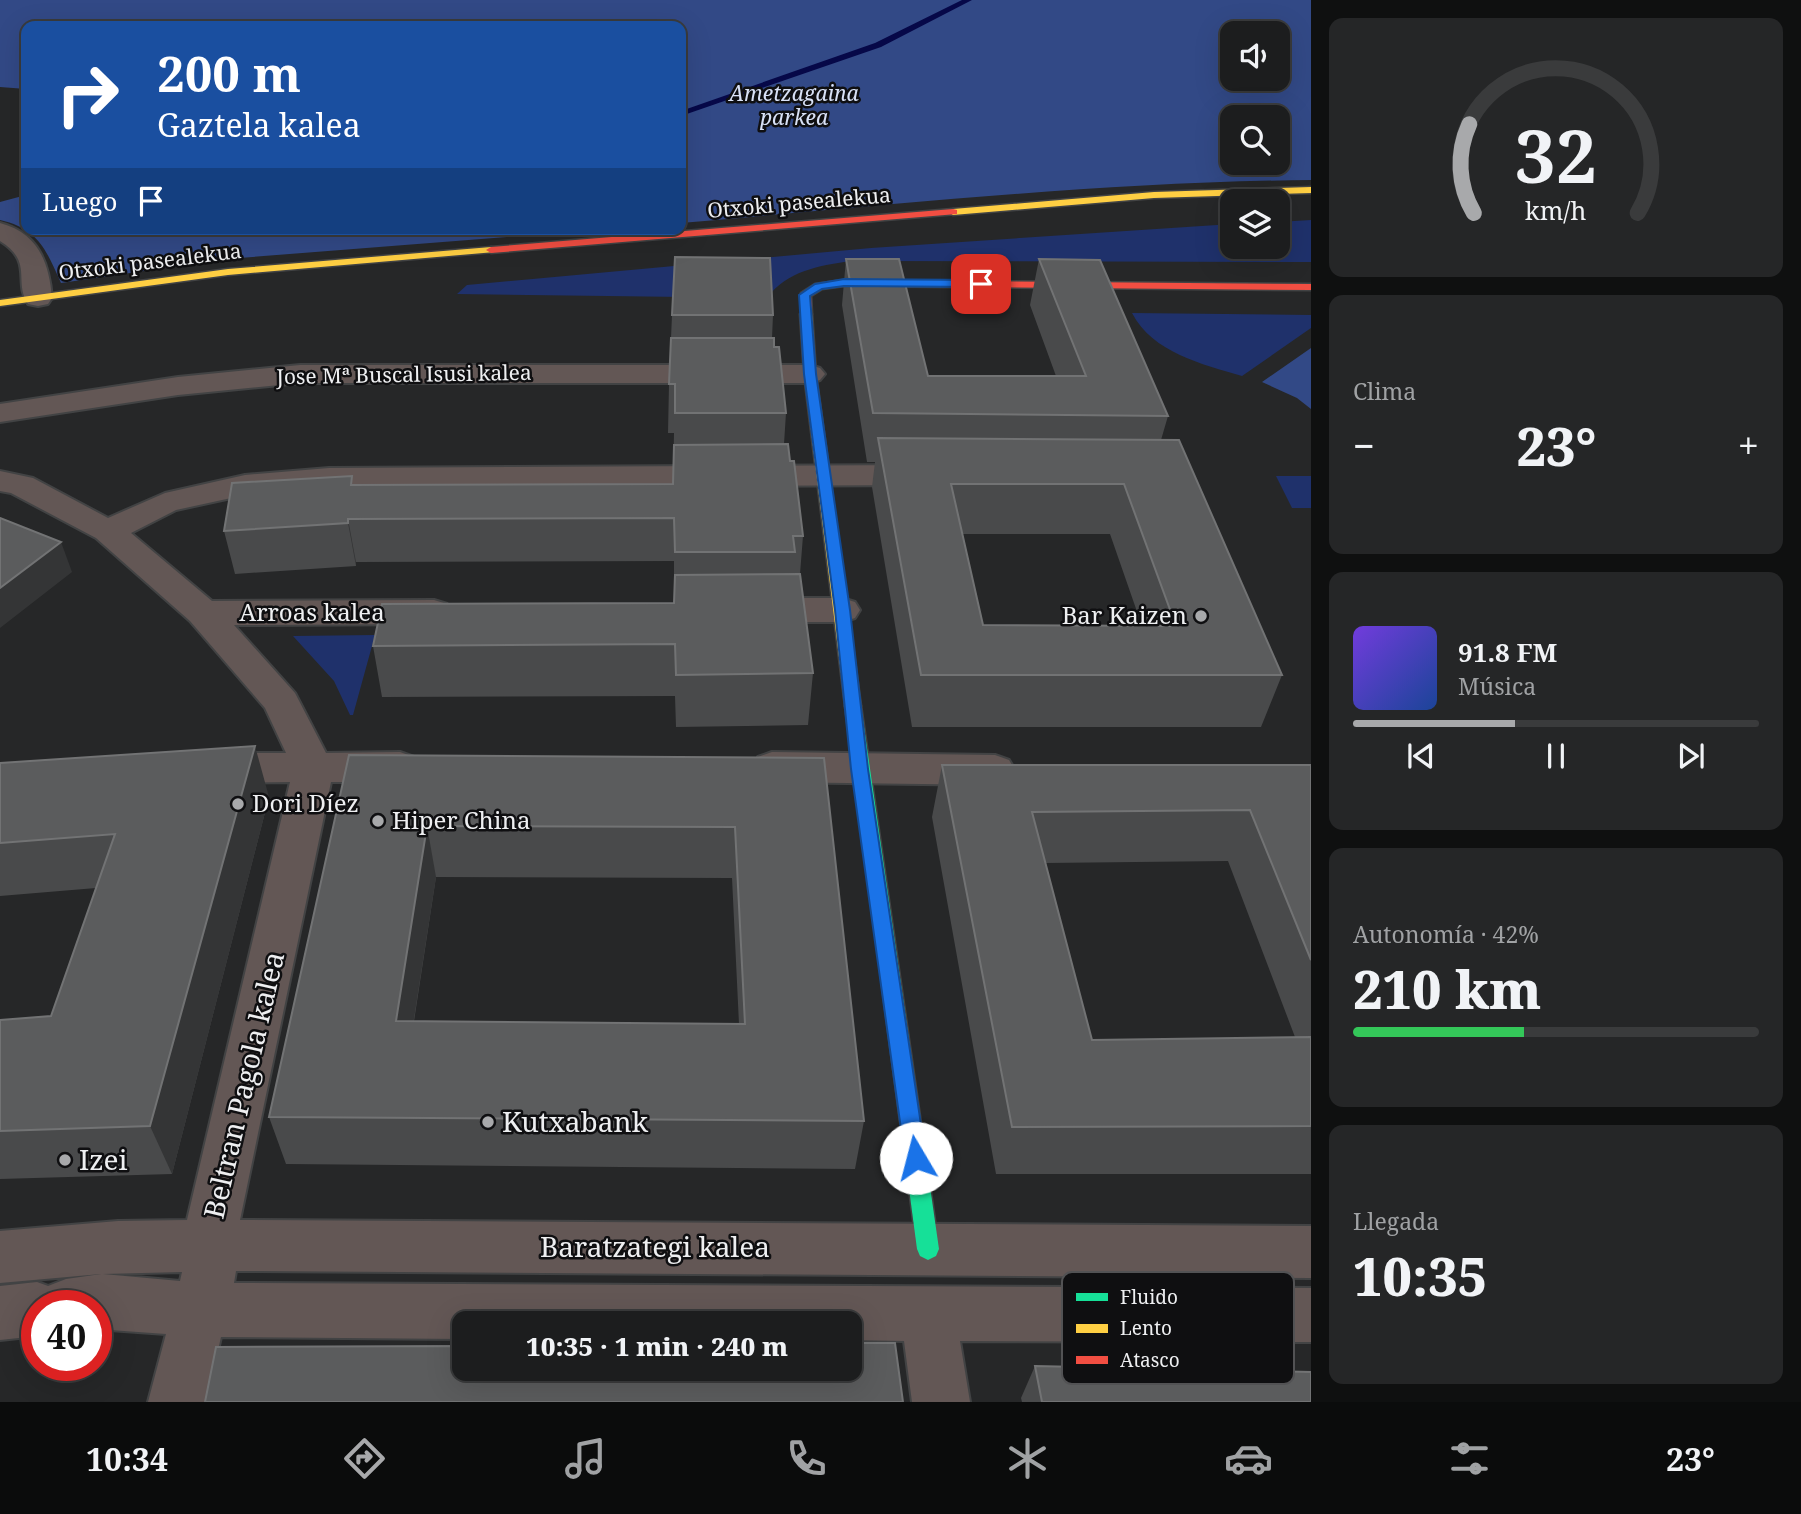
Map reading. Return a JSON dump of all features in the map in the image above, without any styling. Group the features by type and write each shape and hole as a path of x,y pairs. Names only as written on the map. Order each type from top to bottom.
{"main road":[{"name":"Otxoki pasealekua","path":"686,234 1154,195 1311,190"},
{"path":"1290,206 1311,205"},
{"name":"Otxoki pasealekua","path":"807,240 1220,207"},
{"name":"Otxoki pasealekua","path":"0,303 228,272 673,235"},
{"path":"929,1249 860,769 842,610 810,374 805,295 819,286 858,283 1311,287"}],"street":[{"path":"0,231 26,246 36,264 38,298"},
{"name":"Jose Mª Buscal Isusi kalea","path":"0,414 178,386 300,374 810,374"},
{"path":"108,531 165,503 245,485 315,479 822,474 957,476"},
{"path":"0,481 21,485 108,531 203,614 281,702 313,768"},
{"path":"719,610 842,610"},
{"name":"Arroas kalea","path":"203,614 470,612"},
{"path":"172,769 429,766"},
{"path":"741,767 1038,771"},
{"name":"Beltran Pagola kalea","path":"177,1402 209,1275 208,1245 300,838 313,768"},
{"name":"Baratzategi kalea","path":"0,1257 118,1247 208,1245 1311,1252"},
{"path":"112,1302 199,1310 1062,1315"},
{"path":"0,1313 21,1311"},
{"path":"928,1315 941,1402"}],"shaded area":[{"path":"1311,220 1311,262 850,261 804,271 784,282 767,298 457,294 467,285 871,248 1220,225 1220,259 1290,259 1290,221"},
{"path":"1132,313 1311,315 1311,328 1242,376 1195,361 1165,347 1141,327"},
{"path":"1276,476 1311,476 1311,508 1292,508"},
{"path":"375,635 353,715 350,715 334,681 293,636"}],"green space":[{"name":"Ametzagaina parkea","path":"0,0 1311,0 1311,180 1074,190 686,223 686,21 21,21 21,89 0,87"},
{"path":"21,196 21,228 0,220 0,202"},
{"path":"32,235 531,235 226,259 61,283 40,242"},
{"path":"1311,348 1311,409 1297,398 1262,382"}],"building":[{"path":"675,257 770,258 773,315 672,315"},
{"path":"846,259 899,259 928,376 1086,376 1039,259 1100,260 1168,416 873,413"},
{"path":"671,338 774,338 774,347 779,347 786,413 675,413 675,384 669,384"},
{"path":"878,438 1179,440 1282,675 921,675","holes":["951,484 1124,484 1176,626 983,625"]},
{"path":"788,444 790,461 794,461 803,536 793,536 795,552 675,552 674,518 348,519 348,523 224,531 232,483 352,476 351,485 673,484 674,445"},
{"path":"0,518 61,542 0,588"},
{"path":"800,574 813,673 676,675 675,644 373,646 382,604 674,603 675,575"},
{"path":"255,746 150,1126 0,1131 0,1020 51,1016 115,834 0,843 0,763"},
{"path":"349,755 824,758 864,1121 269,1117","holes":["427,826 735,827 745,1024 396,1021"]},
{"path":"942,765 1311,765 1311,960 1250,810 1032,812 1092,1040 1311,1037 1311,1126 1012,1127"},
{"path":"862,1343 895,1343 903,1402 205,1402 216,1347 452,1346 452,1381 862,1381"},
{"path":"1035,1366 1062,1367 1062,1384 1294,1384 1294,1372 1311,1372 1311,1402 1042,1402"}],"waterway":[{"path":"686,112 878,45 968,0"}],"traffic: fast":[{"path":"853,706 928,1249"}],"traffic: slow":[{"path":"953,212 1154,195 1311,190"},
{"path":"0,303 228,272 491,250"},
{"path":"806,314 810,374 853,706"}],"traffic: jam":[{"path":"686,234 953,212"},
{"path":"491,250 673,235"},
{"path":"806,314 805,295 819,286 844,283 1311,287"}],"place":[{"name":"Bar Kaizen","path":"1201,616"},
{"name":"Dori Díez","path":"238,804"},
{"name":"Hiper China","path":"378,821"},
{"name":"Kutxabank","path":"488,1122"},
{"name":"Izei","path":"65,1160"}],"route":[{"path":"916,1158 860,769 842,610 822,474 804,305 805,295 819,286 844,283 981,284"}]}
